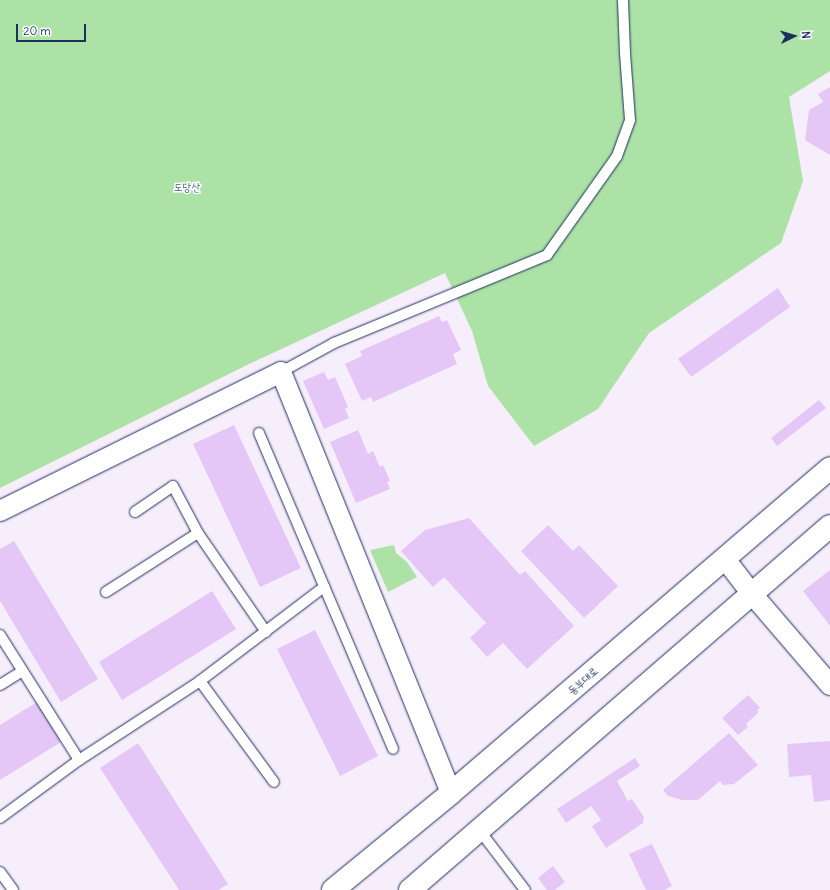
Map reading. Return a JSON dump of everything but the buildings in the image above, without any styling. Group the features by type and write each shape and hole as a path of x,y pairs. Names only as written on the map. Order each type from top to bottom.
{"main road":[{"name":"동부대로","path":"333,890 451,793 830,468"},
{"path":"410,890 480,831 830,526"}],"street":[{"path":"0,511 281,372 451,793"},
{"path":"725,559 752,594 828,680"}],"lane":[{"path":"281,372 334,342 547,255 617,156 630,120 623,0"},
{"path":"259,433 393,749"},
{"path":"135,512 173,486 198,533 266,632"},
{"path":"106,592 198,533"},
{"path":"0,818 79,760 200,681 266,632 324,586"},
{"path":"0,636 79,760"},
{"path":"0,685 22,671"},
{"path":"200,681 274,782"},
{"path":"480,831 525,890"},
{"path":"0,872 13,890"}],"green space":[{"name":"도당산","path":"0,0 830,0 830,71 789,97 803,181 781,243 649,333 598,409 534,446 488,386 472,331 445,273 249,364 0,488"},
{"path":"394,545 396,553 407,562 417,577 388,592 370,550"}]}
